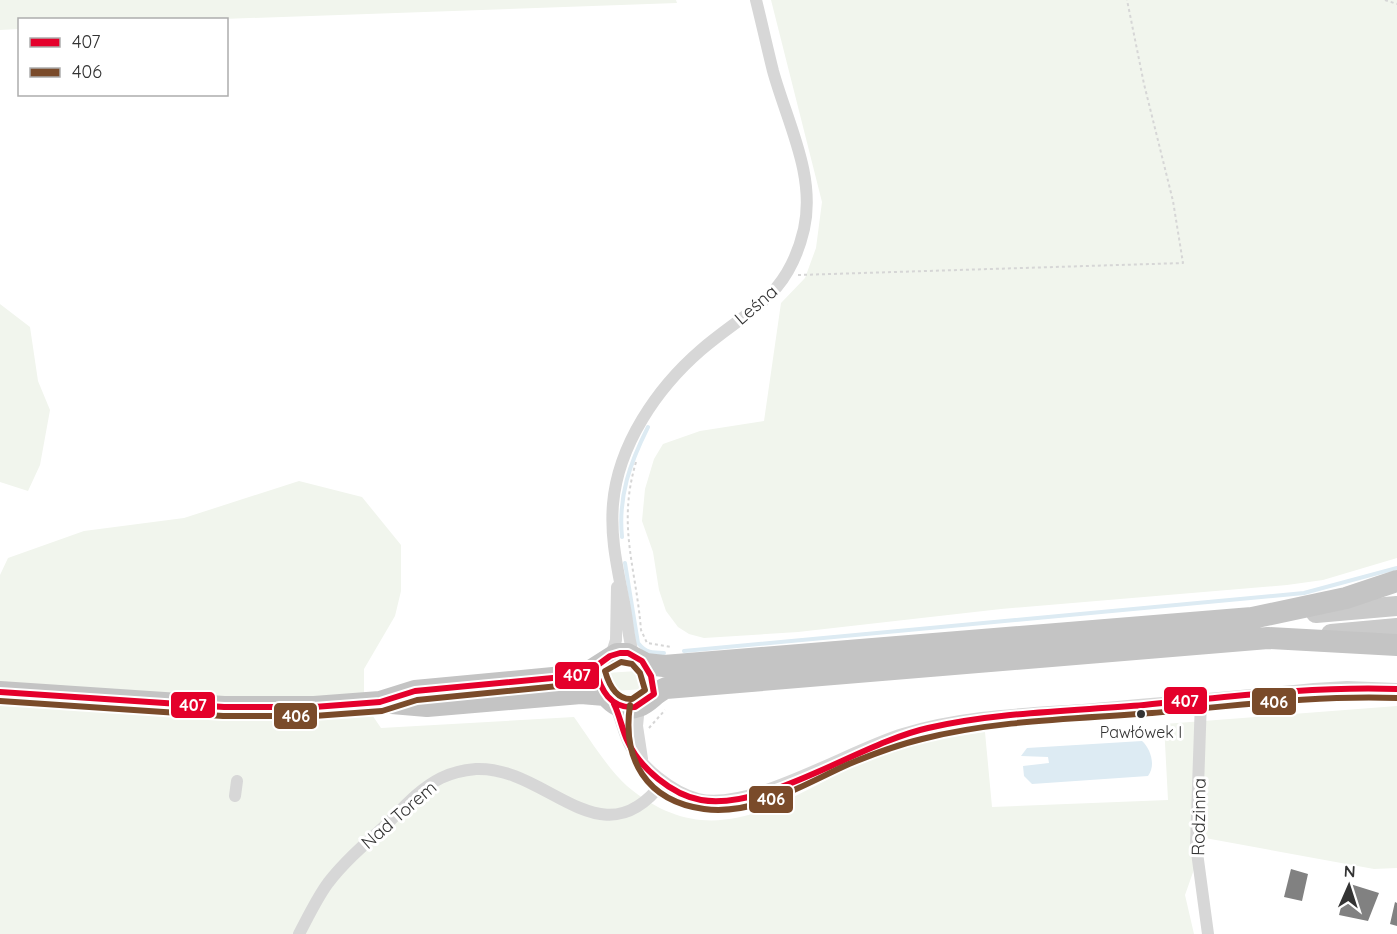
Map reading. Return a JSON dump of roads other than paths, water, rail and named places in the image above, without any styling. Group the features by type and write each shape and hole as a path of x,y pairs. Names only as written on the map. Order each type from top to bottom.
{"highway":[{"path":"380,702 415,691 584,675 622,654 664,666 1252,618 1346,598 1397,581"},
{"path":"0,692 224,707 314,706 380,702 427,705 581,693 610,699 628,708 666,688 1268,638 1397,645"},
{"path":"640,660 653,675 647,700"},
{"path":"603,663 599,686 610,699"}],"main road":[{"path":"1252,618 1397,606"},
{"path":"1268,638 1397,628"}],"street":[{"name":"Leśna","path":"603,663 616,639 615,609 618,580 613,506 616,480 640,425 667,385 683,368 701,350 760,305 787,275 804,228 807,201 805,176 773,70 756,0"},
{"name":"Leśna","path":"618,580 624,602 628,640 640,660"},
{"path":"610,699 628,742 663,782 698,799 731,800 778,786 864,748 932,726 1007,716 1336,688 1397,689"},
{"path":"643,760 637,726 647,700"},
{"name":"Rodzinna","path":"1201,700 1196,845 1208,934"},
{"name":"Nad Torem","path":"299,934 327,884 349,859 415,796 442,777 476,769 495,770 527,781 576,807 608,816 623,815 637,809 663,782"},
{"path":"235,796 237,781"}],"waterway":[{"path":"622,537 622,508 627,480 648,427"},
{"path":"625,563 638,643 649,652 664,653"},
{"path":"684,651 1304,593 1397,568"}],"place":[{"name":"Pawłówek I","path":"1141,714"}]}
